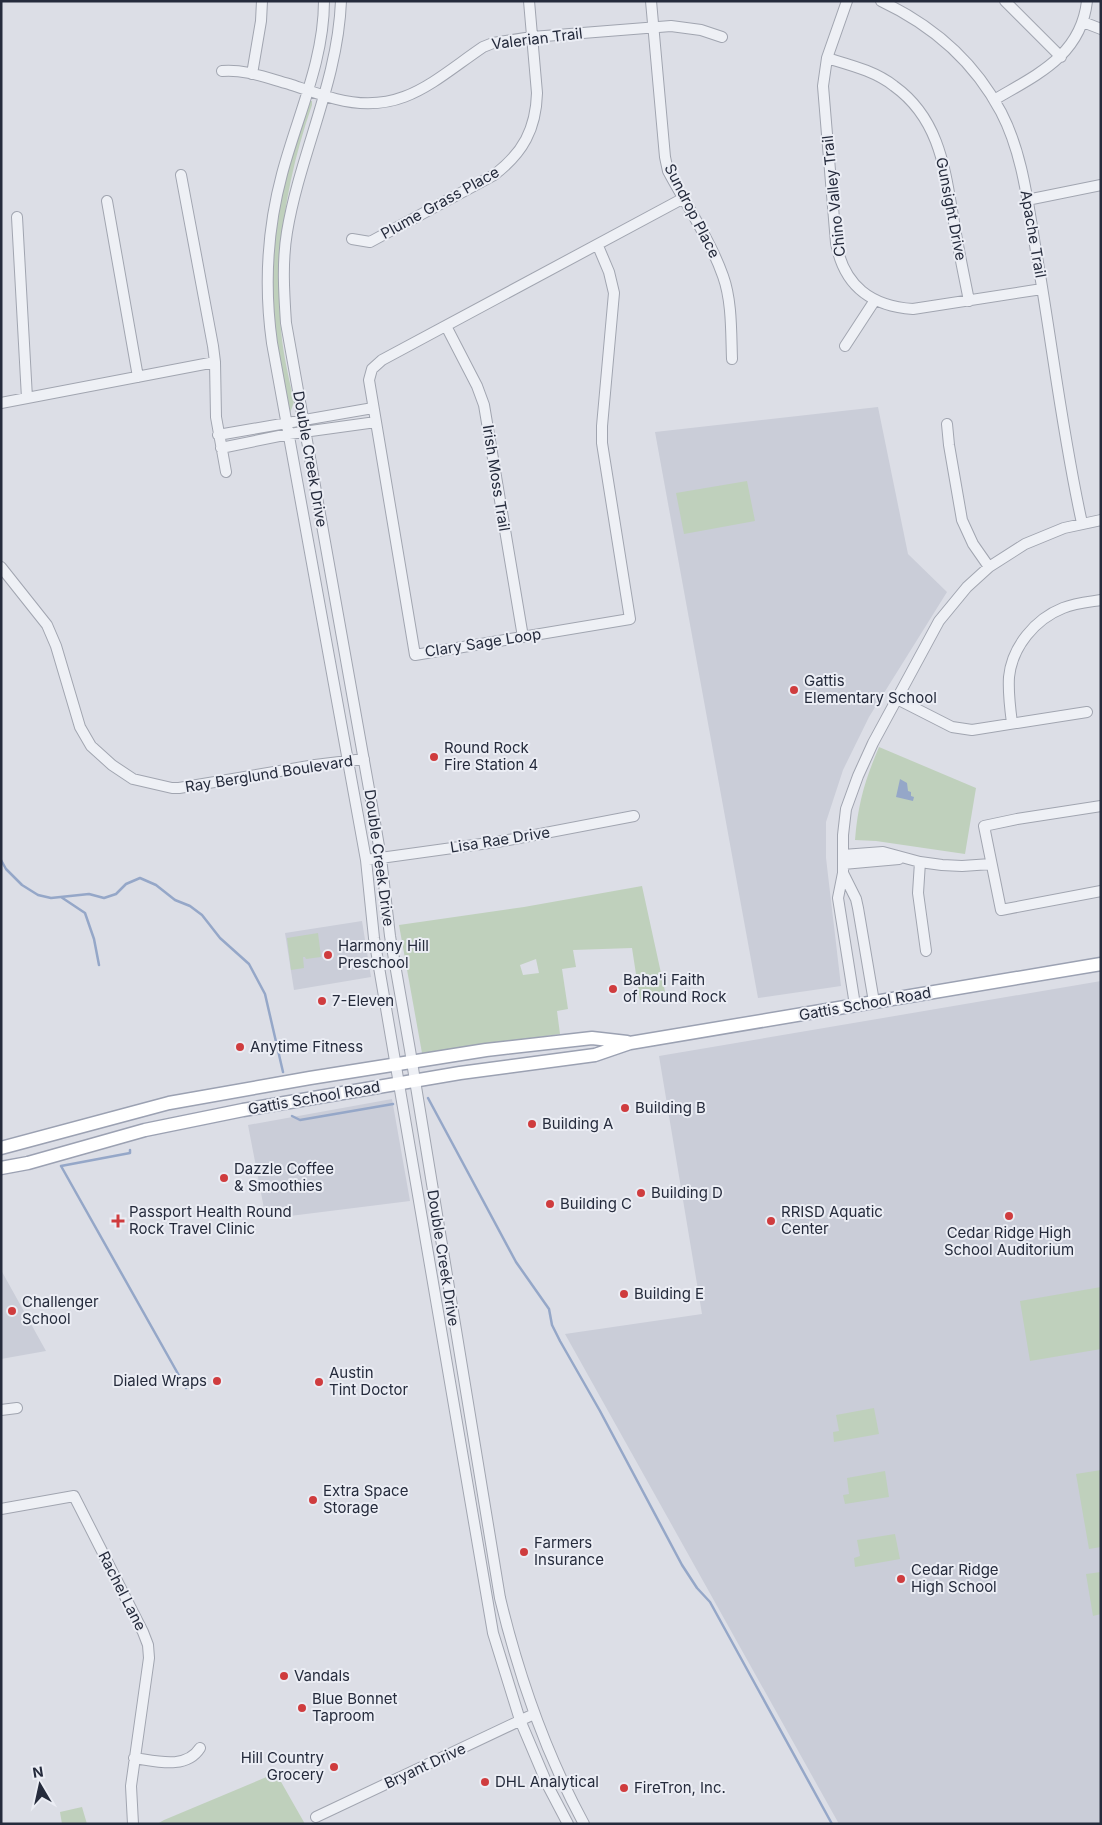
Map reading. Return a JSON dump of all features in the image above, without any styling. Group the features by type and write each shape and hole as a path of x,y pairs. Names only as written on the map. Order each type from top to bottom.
{"main road":[{"name":"Gattis School Road","path":"1,1168 28,1163 145,1130 243,1110 460,1073 595,1055 630,1043 1101,964"},
{"name":"Gattis School Road","path":"1,1148 169,1103 310,1078 486,1050 592,1038 630,1043"}],"street":[{"path":"252,74 261,21 262,1"},
{"name":"Double Creek Drive","path":"324,1 319,48 276,197 268,252 268,313 286,423 366,860 374,938 493,1633 520,1720 548,1786 568,1824"},
{"name":"Double Creek Drive","path":"341,1 337,45 295,193 286,233 283,276 286,324 381,858 390,936 500,1598 510,1639 534,1714 556,1768 584,1824"},
{"name":"Plume Grass Place","path":"352,239 370,242 494,175 518,154 532,127 537,108 529,1"},
{"name":"Sundrop Place","path":"651,1 665,157 668,170 682,199 717,260 724,277 730,321 732,359"},
{"name":"Chino Valley Trail","path":"847,1 827,58 824,72 824,99 839,256 850,279 864,293 875,300 894,307 913,309 1042,288"},
{"name":"Apache Trail","path":"881,1 931,29 952,47 983,82 1002,114 1013,142 1027,200 1082,523"},
{"path":"1005,1 1061,57"},
{"path":"994,100 1061,57 1073,42 1083,22 1087,1"},
{"path":"1083,22 1101,29"},
{"name":"Valerian Trail","path":"222,71 240,71 324,96 370,104 384,103 409,96 483,47 493,43 532,37 653,27 684,27 722,37"},
{"name":"Gunsight Drive","path":"827,58 877,75 893,84 918,108 933,132 943,161 969,301"},
{"path":"181,175 215,362 216,417 226,472"},
{"path":"1027,200 1101,186"},
{"name":"Clary Sage Loop","path":"598,246 609,272 614,293 602,443 630,619 415,655 373,408 369,380 370,374 376,364 598,246 682,199"},
{"path":"107,202 138,377"},
{"path":"17,218 27,398"},
{"path":"845,346 875,300"},
{"name":"Irish Moss Trail","path":"446,326 478,386 484,405 523,637"},
{"path":"1,403 215,362"},
{"path":"218,435 373,408"},
{"path":"221,448 304,431 376,422"},
{"path":"947,424 962,520 974,544 990,567"},
{"path":"246,430 248,442"},
{"path":"855,1006 838,898 843,864 844,820 849,801 873,743 940,621 968,587 990,567 1025,544 1044,535 1082,523 1101,520"},
{"name":"Ray Berglund Boulevard","path":"1,567 47,625 56,646 80,728 91,746 112,765 133,779 179,788 315,765 364,759"},
{"path":"1012,723 1008,690 1009,676 1021,643 1035,626 1058,610 1072,605 1101,600"},
{"path":"896,699 952,727 962,730 1087,712"},
{"path":"1101,806 984,826 1001,910 1101,891"},
{"name":"Lisa Rae Drive","path":"366,860 502,841 634,816"},
{"path":"843,864 883,852 920,862 962,866 991,864"},
{"path":"920,862 918,893 926,951"},
{"path":"843,864 858,908 874,1002"},
{"path":"1,1410 17,1408"},
{"name":"Rachel Lane","path":"1,1509 74,1496 144,1632 149,1658 130,1798 133,1823"},
{"name":"Bryant Drive","path":"316,1817 534,1714"},
{"path":"134,1758 178,1762 188,1760 200,1748"}],"shaded area":[{"name":"Gattis Elementary School","path":"878,407 908,554 947,592 869,717 843,770 826,822 826,858 841,986 758,998 655,432"},
{"name":"Harmony Hill Preschool","path":"362,921 371,977 294,990 285,933"},
{"name":"Cedar Ridge High School","path":"1101,981 1101,1824 839,1824 565,1334 702,1314 659,1056"},
{"path":"392,1099 410,1201 266,1219 248,1125"},
{"name":"Challenger School","path":"1,1270 46,1351 1,1359"}],"green space":[{"path":"310,101 312,101 312,105 289,188 284,216 279,273 283,348 294,402 290,413 273,329 271,281 276,221 288,167"},
{"path":"747,481 755,521 684,534 676,493"},
{"path":"879,747 976,788 965,854 876,841 855,840 863,792"},
{"path":"642,886 666,996 640,1000 632,948 573,950 576,967 562,969 568,1009 557,1011 560,1034 422,1053 399,925 524,907","holes":["536,959 539,973 523,975 520,965"]},
{"path":"318,933 321,957 306,959 303,957 304,968 291,970 287,938"},
{"path":"1101,1287 1101,1349 1030,1361 1020,1301"},
{"path":"874,1408 879,1434 834,1442 833,1432 839,1431 836,1415"},
{"path":"1101,1470 1101,1547 1089,1549 1076,1474"},
{"path":"885,1471 889,1497 845,1504 843,1495 849,1494 847,1478"},
{"path":"895,1534 900,1559 855,1567 854,1558 860,1556 857,1540"},
{"path":"1101,1572 1101,1614 1093,1616 1086,1574"},
{"path":"276,1773 305,1824 157,1824 164,1820"},
{"path":"82,1807 87,1824 62,1824 60,1812"}],"water":[{"path":"900,779 907,783 908,791 914,797 913,801 896,797"}],"waterway":[{"path":"1,860 6,869 22,885 38,895 51,898 89,894 104,898 116,894 126,884 140,878 156,885 175,900 190,906 202,915 220,938 249,964 265,994 283,1072"},
{"path":"61,897 85,913 94,939 99,965"},
{"path":"428,1098 516,1262 549,1309 552,1325 560,1341 600,1411 682,1565 697,1588 710,1602 832,1824"},
{"path":"292,1116 300,1120 393,1104"},
{"path":"130,1150 130,1153 61,1166 186,1388"}],"place":[{"name":"Gattis Elementary School","path":"794,690"},
{"name":"Round Rock Fire Station 4","path":"434,757"},
{"name":"Harmony Hill Preschool","path":"328,955"},
{"name":"Baha'i Faith of Round Rock","path":"613,989"},
{"name":"7-Eleven","path":"322,1001"},
{"name":"Anytime Fitness","path":"240,1047"},
{"name":"Building B","path":"625,1108"},
{"name":"Building A","path":"532,1124"},
{"name":"Dazzle Coffee & Smoothies","path":"224,1178"},
{"name":"Building D","path":"641,1193"},
{"name":"Building C","path":"550,1204"},
{"name":"Cedar Ridge High School Auditorium","path":"1009,1216"},
{"name":"Passport Health Round Rock Travel Clinic","path":"118,1221"},
{"name":"RRISD Aquatic Center","path":"771,1221"},
{"name":"Building E","path":"624,1294"},
{"name":"Challenger School","path":"12,1311"},
{"name":"Dialed Wraps","path":"217,1381"},
{"name":"Austin Tint Doctor","path":"319,1382"},
{"name":"Extra Space Storage","path":"313,1500"},
{"name":"Farmers Insurance","path":"524,1552"},
{"name":"Cedar Ridge High School","path":"901,1579"},
{"name":"Vandals","path":"284,1676"},
{"name":"Blue Bonnet Taproom","path":"302,1708"},
{"name":"Hill Country Grocery","path":"334,1767"},
{"name":"DHL Analytical","path":"485,1782"},
{"name":"FireTron, Inc.","path":"624,1788"}]}
